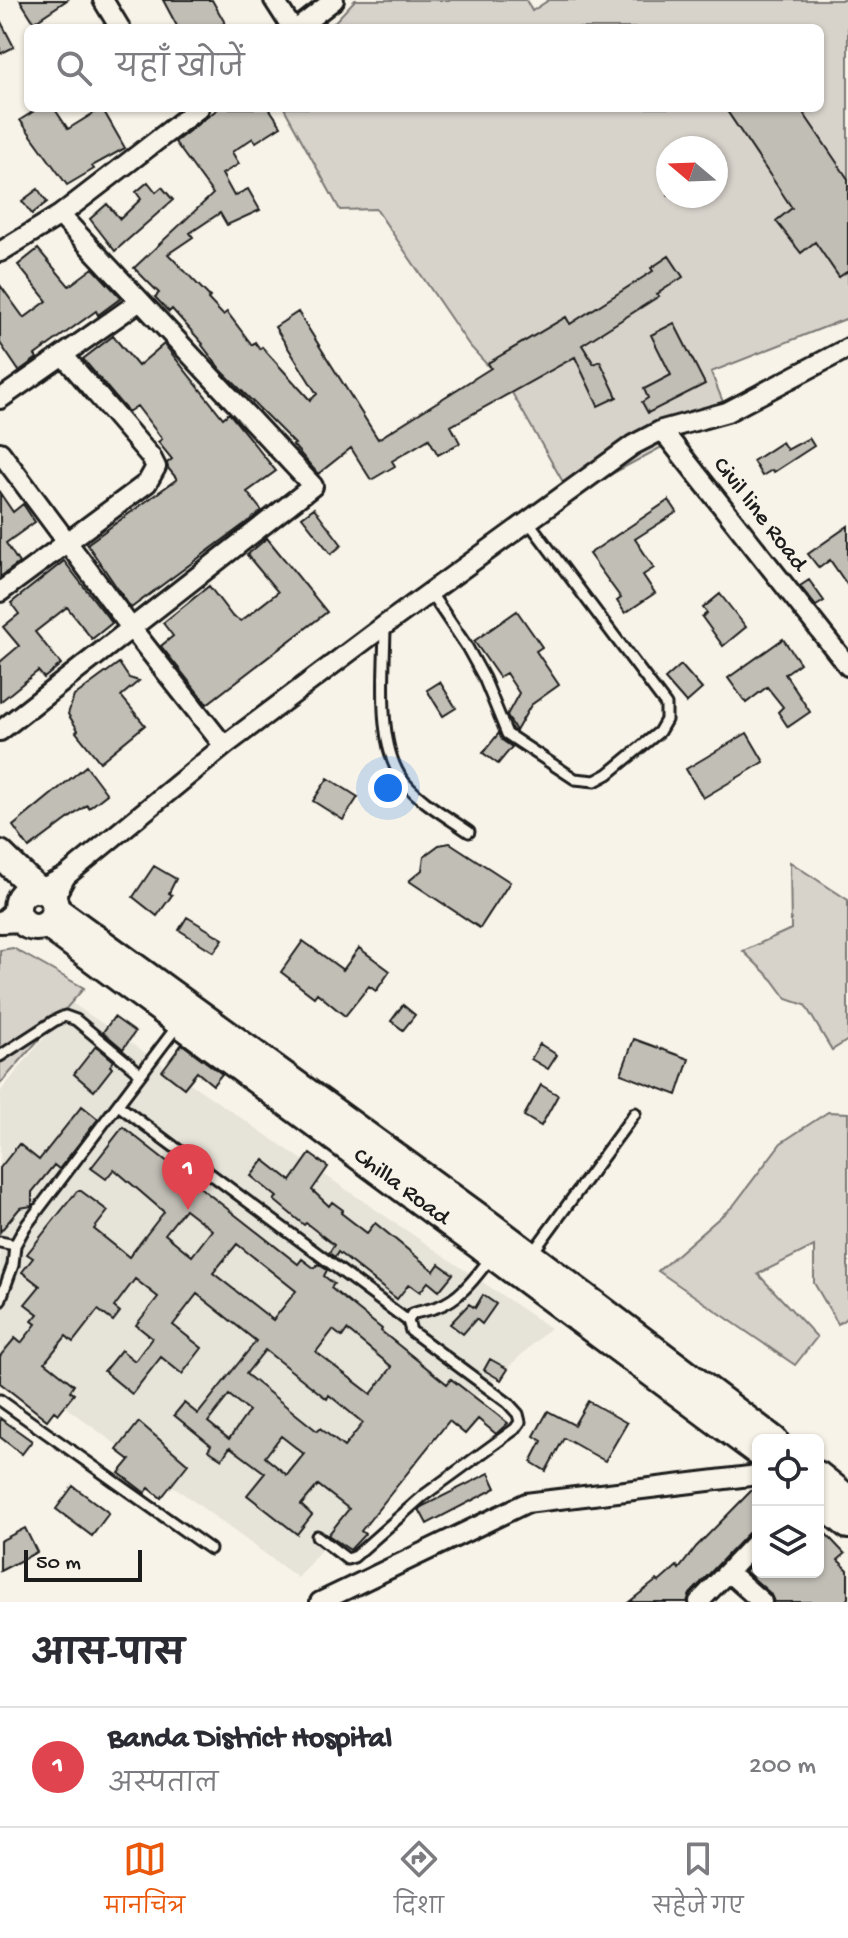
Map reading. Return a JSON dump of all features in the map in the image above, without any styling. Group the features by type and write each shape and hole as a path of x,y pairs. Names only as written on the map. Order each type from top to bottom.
{"main road":[{"path":"0,854 29,908"},
{"path":"0,880 29,908 184,1016 523,1264 765,1434"},
{"name":"Chilla Road","path":"355,1141 493,1255 523,1264 752,1447"},
{"path":"824,1483 847,1516"},
{"path":"824,1504 847,1516"}],"street":[{"path":"103,0 118,24"},
{"path":"274,0 292,24"},
{"path":"301,24 334,0"},
{"path":"170,112 178,124"},
{"path":"0,252 60,215 194,112"},
{"path":"0,731 313,486 60,215"},
{"path":"0,399 140,301"},
{"path":"29,908 224,746 633,445 662,430 727,412 848,348"},
{"path":"0,592 147,483 156,467 151,457 63,355"},
{"name":"Civil line Road","path":"662,430 848,666"},
{"path":"0,452 224,746"},
{"path":"320,1602 526,1503 752,1476"},
{"path":"699,1602 752,1546"},
{"path":"728,1572 762,1602"}],"lane":[{"path":"430,592 484,678 507,734 575,779 595,781 608,774 659,732 666,720 666,705 528,521"},
{"path":"385,625 386,722 389,752 395,768 417,795 469,832"},
{"path":"0,1056 65,1016 76,1020 141,1074"},
{"path":"0,1301 13,1265 15,1245 25,1227 184,1016"},
{"path":"118,1105 408,1321 411,1331 508,1403 518,1414 520,1422 515,1429 414,1503 354,1557 347,1559 341,1556 317,1536"},
{"path":"523,1264 635,1113"},
{"path":"0,1242 15,1245"},
{"path":"408,1321 412,1314 438,1307 454,1297 472,1282 493,1255"},
{"path":"0,1400 210,1549"}],"shaded area":[{"path":"355,0 526,0 532,11 549,0 848,0 848,318 711,372 727,412 571,496 511,391 469,345 376,209 340,210 286,112 824,112 824,24 333,24"},
{"path":"790,862 848,900 848,1040 832,1050 805,1005 787,999 773,980 743,951 791,929"},
{"path":"13,948 84,988 0,1084 0,950"},
{"path":"72,1003 550,1328 346,1519 298,1578 0,1359 0,1092"},
{"path":"828,1112 848,1113 848,1317 838,1324 814,1283 814,1246 758,1274 817,1337 795,1365 658,1271 733,1206 781,1143"}],"building":[{"path":"20,0 67,0 34,22"},
{"path":"163,0 212,0 225,23 223,24 176,24"},
{"path":"0,20 14,47 0,54"},
{"path":"33,112 57,112 68,129 96,112 104,112 125,148 92,166 94,169 67,185 20,120"},
{"path":"214,112 272,112 281,126 256,142 253,138 232,152 239,164 222,174 234,196 248,189 260,210 227,225 220,213 190,233 193,237 168,254 223,315 227,312 252,345 255,342 260,349 262,347 310,400 317,394 275,327 298,312 378,439 491,368 488,363 566,317 570,324 653,271 651,268 669,256 683,277 582,345 594,364 600,361 617,397 598,406 575,357 451,426 460,443 438,455 429,439 392,461 395,466 371,480 351,448 318,474 295,444 221,370 172,309 169,312 155,297 159,293 134,268 213,194 175,142"},
{"path":"728,112 803,112 848,179 848,271 839,277 815,242 801,253 776,221 792,208"},
{"path":"148,182 156,192 162,187 173,200 115,251 90,219 107,204 120,219 141,199 136,192"},
{"path":"38,189 47,202 32,214 22,201"},
{"path":"38,249 69,286 93,268 121,298 98,315 96,311 35,355 37,358 19,371 0,343 0,285 24,318 47,301 18,265"},
{"path":"674,323 705,384 648,413 642,402 648,398 644,389 671,375 651,335"},
{"path":"113,336 138,366 164,344 223,418 229,413 276,471 247,492 262,511 131,608 87,544 177,479 168,468 167,463 172,459 158,442 162,439 137,406 128,412 83,359"},
{"path":"809,438 814,446 774,472 772,470 762,476 753,461 782,442 787,450"},
{"path":"0,493 13,512 23,504 35,522 6,543 19,563 0,577"},
{"path":"669,500 677,512 635,539 654,568 643,575 655,593 625,613 617,601 621,598 589,554"},
{"path":"314,508 342,545 331,554 302,517"},
{"path":"848,526 848,586 830,560 819,568 808,554"},
{"path":"267,538 327,612 207,704 161,646 173,636 163,623 209,586 232,616 241,621 278,592 247,555"},
{"path":"64,561 112,623 92,639 67,607 35,632 61,664 44,678 38,671 0,702 0,662 19,646 3,627 19,614 11,603"},
{"path":"809,580 824,601 816,606 800,586"},
{"path":"720,594 746,627 723,646 702,617 707,613 703,608"},
{"path":"517,611 542,647 536,651 559,685 531,705 516,731 507,715 519,693 506,673 499,677 474,641"},
{"path":"783,639 800,663 785,674 810,712 788,727 778,712 783,707 767,687 746,703 728,678"},
{"path":"119,663 129,678 139,681 121,696 145,725 100,762 76,732 78,730 68,714 74,696"},
{"path":"681,665 702,689 686,703 665,679"},
{"path":"440,682 456,708 443,716 427,690"},
{"path":"499,733 502,740 512,747 498,764 483,753"},
{"path":"747,733 764,762 703,798 686,769"},
{"path":"86,766 107,794 29,848 13,826"},
{"path":"328,778 358,797 343,820 313,801"},
{"path":"450,843 510,882 480,928 409,881 422,870 424,856 439,845"},
{"path":"154,866 176,879 169,893 172,895 157,916 133,897"},
{"path":"187,917 223,939 214,952 179,930"},
{"path":"303,941 343,970 359,948 390,971 376,991 369,986 345,1016 317,993 314,997 281,972"},
{"path":"403,1005 415,1015 403,1030 391,1021"},
{"path":"114,1017 135,1032 123,1049 103,1032"},
{"path":"634,1039 689,1059 677,1095 621,1074"},
{"path":"182,1044 222,1074 213,1085 197,1072 184,1088 162,1071"},
{"path":"540,1044 557,1055 548,1069 531,1059"},
{"path":"96,1046 114,1061 94,1091 74,1074"},
{"path":"541,1085 558,1095 541,1126 524,1116"},
{"path":"82,1106 98,1119 59,1169 54,1165 32,1192 32,1206 20,1208 0,1232 0,1168 19,1144 39,1160"},
{"path":"123,1127 298,1264 302,1259 314,1268 318,1264 327,1270 324,1276 334,1284 331,1288 381,1331 447,1384 451,1379 508,1423 496,1434 478,1419 465,1434 449,1421 361,1531 365,1534 350,1550 328,1535 349,1509 318,1485 301,1505 312,1515 297,1534 247,1495 265,1473 230,1447 222,1459 208,1450 211,1445 174,1415 184,1403 198,1414 256,1341 197,1294 173,1325 202,1348 182,1374 161,1357 132,1394 104,1371 121,1350 135,1361 152,1338 136,1325 158,1297 135,1279 114,1307 120,1312 113,1321 98,1310 73,1342 66,1336 45,1362 74,1385 70,1391 74,1394 58,1414 54,1411 47,1420 0,1383 0,1356 15,1338 21,1343 36,1324 32,1321 38,1314 25,1304 40,1286 22,1272 33,1258 27,1254 77,1191 108,1211 94,1229 129,1257 164,1212 114,1169 106,1179 91,1168","holes":["185,1209 212,1230 192,1256 165,1234","237,1244 296,1291 273,1320 213,1273","333,1330 342,1337 347,1330 392,1367 371,1394 316,1352","265,1350 363,1423 344,1447 320,1428 317,1431 246,1374","229,1395 249,1411 229,1439 208,1422","281,1436 304,1454 287,1475 265,1457"]},
{"path":"310,1154 328,1167 312,1190 329,1206 332,1202 343,1210 341,1213 367,1233 375,1223 434,1271 439,1264 453,1274 439,1291 428,1282 420,1292 409,1284 397,1299 338,1252 335,1257 329,1253 334,1245 306,1223 304,1225 251,1176 264,1160 291,1181"},
{"path":"483,1295 496,1304 482,1324 476,1319 463,1334 450,1324 469,1304 475,1308"},
{"path":"490,1359 508,1369 501,1380 484,1370"},
{"path":"588,1401 627,1423 605,1461 564,1438 546,1471 531,1462 542,1441 534,1436 548,1411 574,1425"},
{"path":"0,1418 32,1441 22,1454 0,1437"},
{"path":"139,1422 188,1464 161,1498 149,1488 145,1493 119,1473 130,1460 117,1450"},
{"path":"489,1473 496,1488 427,1524 419,1509"},
{"path":"73,1486 109,1513 92,1536 56,1509"},
{"path":"752,1490 752,1531 690,1594 687,1602 629,1602 677,1566 679,1569 696,1547"},
{"path":"25,1528 37,1552 0,1571 0,1541"},
{"path":"826,1534 845,1554 838,1560 848,1570 848,1598 845,1602 774,1602 770,1593 753,1578 824,1578"},
{"path":"752,1563 752,1577 745,1571"}],"place":[{"name":"Banda District Hospital","path":"188,1210"}]}
